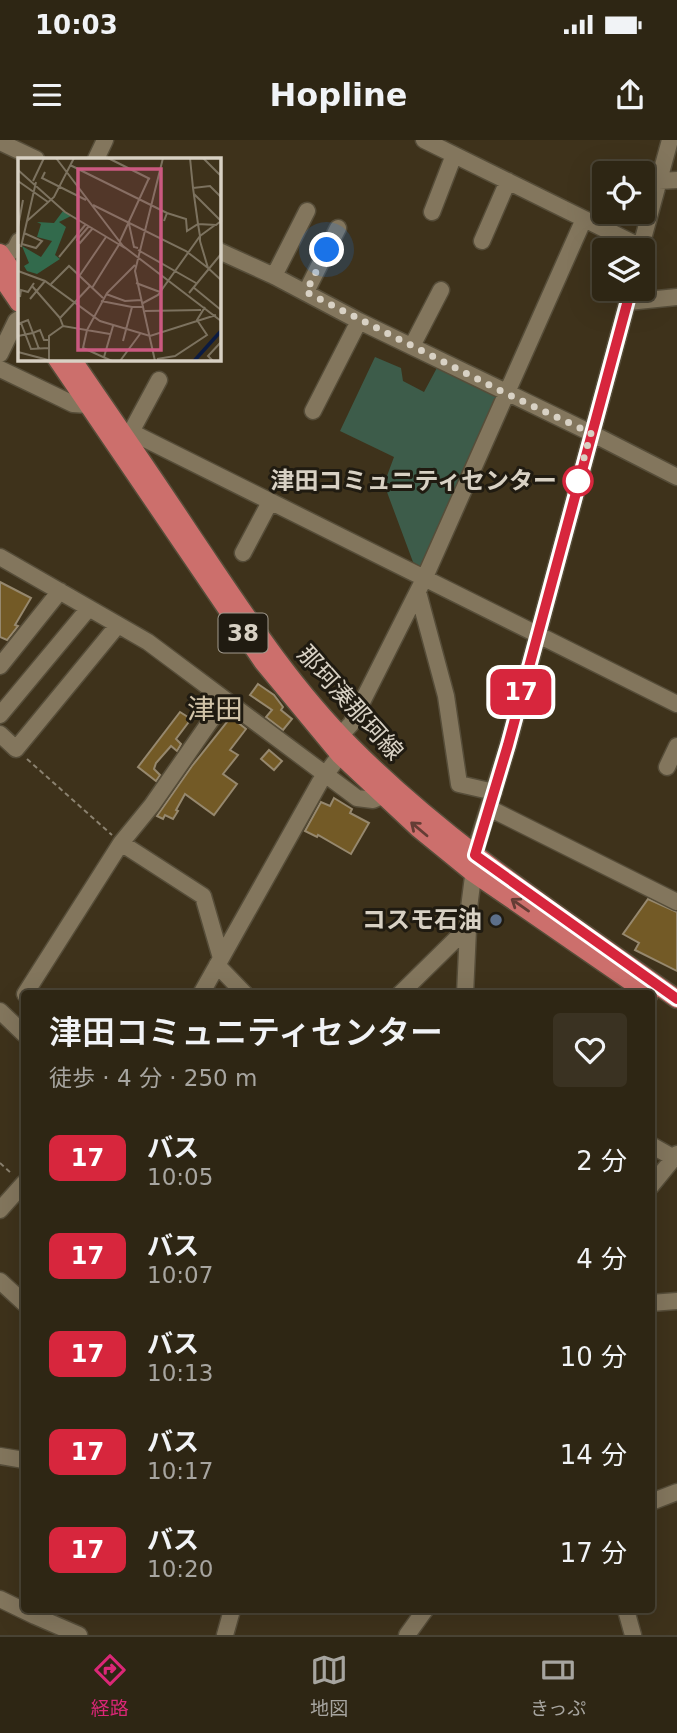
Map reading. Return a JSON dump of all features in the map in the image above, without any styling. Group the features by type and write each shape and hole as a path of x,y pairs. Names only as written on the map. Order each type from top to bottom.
{"main road":[{"path":"1,261 18,280"},
{"path":"1,261 18,301"},
{"name":"那珂湊那珂線","path":"58,360 263,662 340,755 418,828 677,999"},
{"name":"那珂湊那珂線","path":"73,360 128,433 254,627 295,682 341,735 474,863 643,990"},
{"name":"那珂湊那珂線","path":"655,998 677,1013"}],"street":[{"path":"97,158 106,140"},
{"path":"424,140 620,238"},
{"path":"644,238 672,141"},
{"path":"0,142 34,158"},
{"path":"432,212 454,155"},
{"path":"659,181 677,180"},
{"path":"482,241 508,181"},
{"path":"274,276 307,211"},
{"path":"341,735 351,724 422,584 584,219"},
{"path":"306,292 338,228"},
{"path":"1,261 18,243"},
{"path":"220,251 677,477"},
{"path":"412,346 441,290"},
{"path":"655,296 677,297"},
{"path":"465,990 467,933 474,863 628,301"},
{"path":"0,354 18,321"},
{"path":"313,411 359,321"},
{"path":"0,369 73,404 88,405"},
{"path":"159,380 128,433 270,502 422,584 537,633 677,704"},
{"path":"243,553 270,502"},
{"path":"0,557 148,642 357,798 373,800 382,796"},
{"path":"422,584 446,696 459,784 677,902"},
{"path":"0,666 60,591"},
{"path":"0,715 89,608"},
{"path":"0,734 16,750 118,625"},
{"path":"28,990 121,843 152,805 225,700"},
{"path":"667,767 677,746"},
{"path":"203,990 340,755"},
{"path":"121,843 203,896 219,962 242,990"},
{"path":"404,990 460,935 467,933"},
{"path":"21,998 5,1015 21,1031"},
{"path":"655,1146 675,1156 655,1181"},
{"path":"0,1210 21,1187"},
{"path":"0,1280 21,1300"},
{"path":"655,1303 677,1301"},
{"path":"0,1456 21,1460"},
{"path":"655,1500 677,1492"},
{"path":"0,1599 21,1607"},
{"path":"35,1613 79,1635"},
{"path":"225,1635 231,1613"},
{"path":"407,1635 423,1613"},
{"path":"627,1613 634,1635"}],"path":[{"path":"16,750 121,843"},
{"path":"0,1163 21,1181"}],"green space":[{"path":"375,357 401,368 403,381 424,392 439,364 503,393 425,569 413,562 384,484 394,457 340,431"}],"building":[{"path":"0,582 31,598 15,625 18,626 7,640 0,637"},
{"path":"258,684 274,695 283,707 281,710 292,719 283,730 266,717 272,710 250,695"},
{"path":"180,712 191,719 176,739 181,744 177,751 171,746 156,763 154,769 160,775 156,781 138,767"},
{"path":"231,717 246,729 230,750 238,755 223,774 237,784 214,815 185,794 173,819 165,815 163,819 157,816 192,766"},
{"path":"269,750 282,761 274,770 261,759"},
{"path":"334,798 352,809 350,813 369,823 351,854 318,835 317,837 305,831 321,802 330,806"},
{"path":"648,899 677,912 677,971 635,950 639,943 623,934"}],"bus line":[{"name":"17","path":"628,301 508,745 475,855 677,999"}],"place":[{"name":"津田コミュニティセンター","path":"578,481"},
{"name":"コスモ石油","path":"496,920"}],"district":[{"name":"津田","path":"215,709"}],"route":[{"path":"327,250 306,292 359,321 591,433 577,483 578,481"}]}
